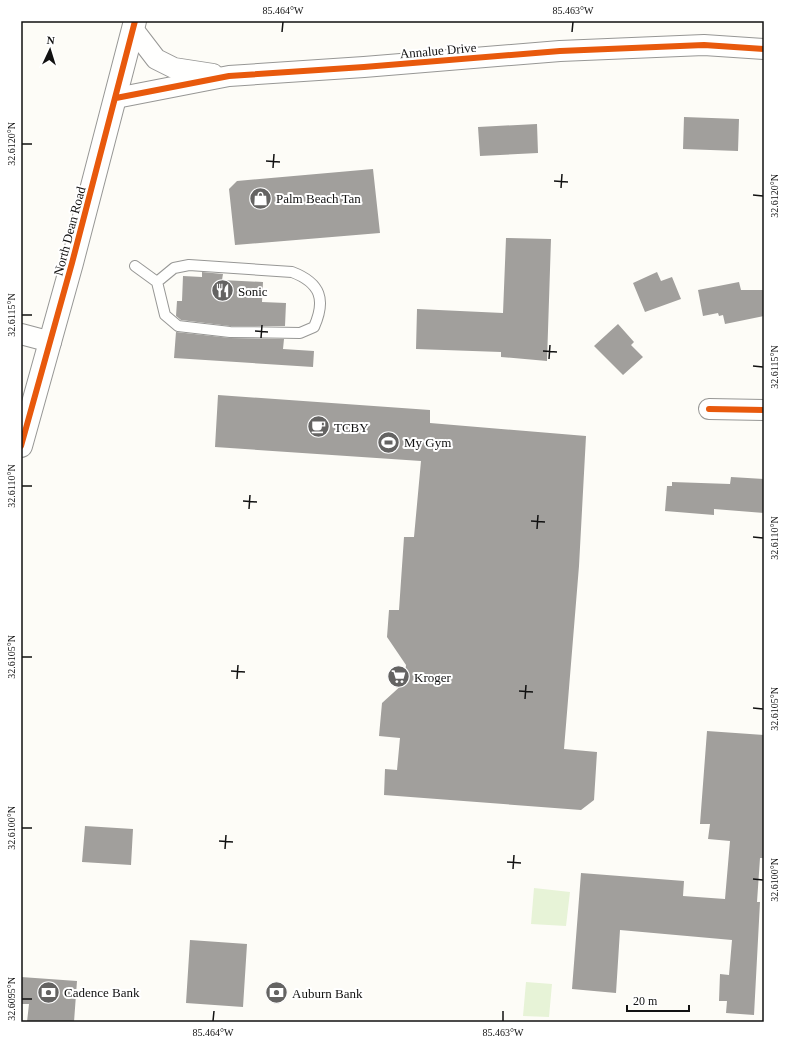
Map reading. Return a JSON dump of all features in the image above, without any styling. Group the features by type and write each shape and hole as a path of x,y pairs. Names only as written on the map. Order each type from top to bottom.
{"street":[{"name":"Annalue Drive","path":"134,25 156,59 174,68 229,76"},
{"name":"North Dean Road","path":"21,446 51,342 134,25"},
{"name":"Annalue Drive","path":"116,98 229,76 364,68 560,51 704,45 764,49"},
{"path":"21,334 51,342"},
{"path":"709,409 764,410"}],"lane":[{"path":"135,266 157,282 165,315 178,326 230,332 300,334 314,327 320,313 321,302 313,284 303,276 292,272 190,264 174,268 157,282"}],"green space":[{"path":"534,888 570,892 566,926 531,924"},
{"path":"526,982 552,984 549,1017 523,1016"}],"building":[{"path":"684,117 739,119 738,151 683,149"},
{"path":"537,124 538,153 480,156 478,127"},
{"path":"373,169 380,233 235,245 229,189 237,181"},
{"path":"506,238 551,239 547,361 501,357 501,352 416,349 417,309 503,313"},
{"name":"Sonic","path":"202,272 223,274 222,280 263,282 262,302 286,303 285,326 230,326 181,320 176,316 177,301 182,301 183,276 202,277"},
{"path":"657,272 661,281 672,277 681,299 645,312 633,283"},
{"path":"739,282 741,290 764,290 764,316 725,324 723,315 719,316 718,313 703,316 698,290"},
{"path":"618,324 634,342 631,345 643,357 623,375 594,346"},
{"path":"176,332 230,338 284,339 283,349 314,351 313,367 174,358"},
{"path":"218,395 430,410 430,423 586,436 579,566 564,749 597,752 594,800 581,810 384,795 385,769 397,770 400,738 379,736 382,703 404,683 406,665 387,637 389,610 399,610 404,537 414,537 421,461 215,447"},
{"path":"731,477 764,479 764,513 714,509 714,515 665,511 667,486 672,486 672,482 730,484"},
{"path":"707,731 764,735 764,858 760,858 757,902 760,902 754,1015 726,1013 727,1001 719,1001 720,974 729,975 732,940 620,930 616,993 572,989 581,873 684,881 683,896 725,899 730,841 708,839 710,824 700,824"},
{"path":"85,826 133,829 131,865 82,862"},
{"path":"190,940 247,944 243,1007 186,1003"},
{"name":"Cadence Bank","path":"21,977 77,981 74,1022 27,1022 29,1004 21,1004"}],"cycle path":[{"path":"21,446 72,263 135,21"},
{"path":"116,98 229,76 560,51 704,45 764,49"},
{"path":"709,409 764,410"}],"place":[{"name":"Palm Beach Tan","path":"261,198"},
{"name":"Sonic","path":"222,291"},
{"name":"TCBY","path":"319,427"},
{"name":"My Gym","path":"388,442"},
{"name":"Kroger","path":"398,677"},
{"name":"Cadence Bank","path":"48,992"},
{"name":"Auburn Bank","path":"277,993"}]}
